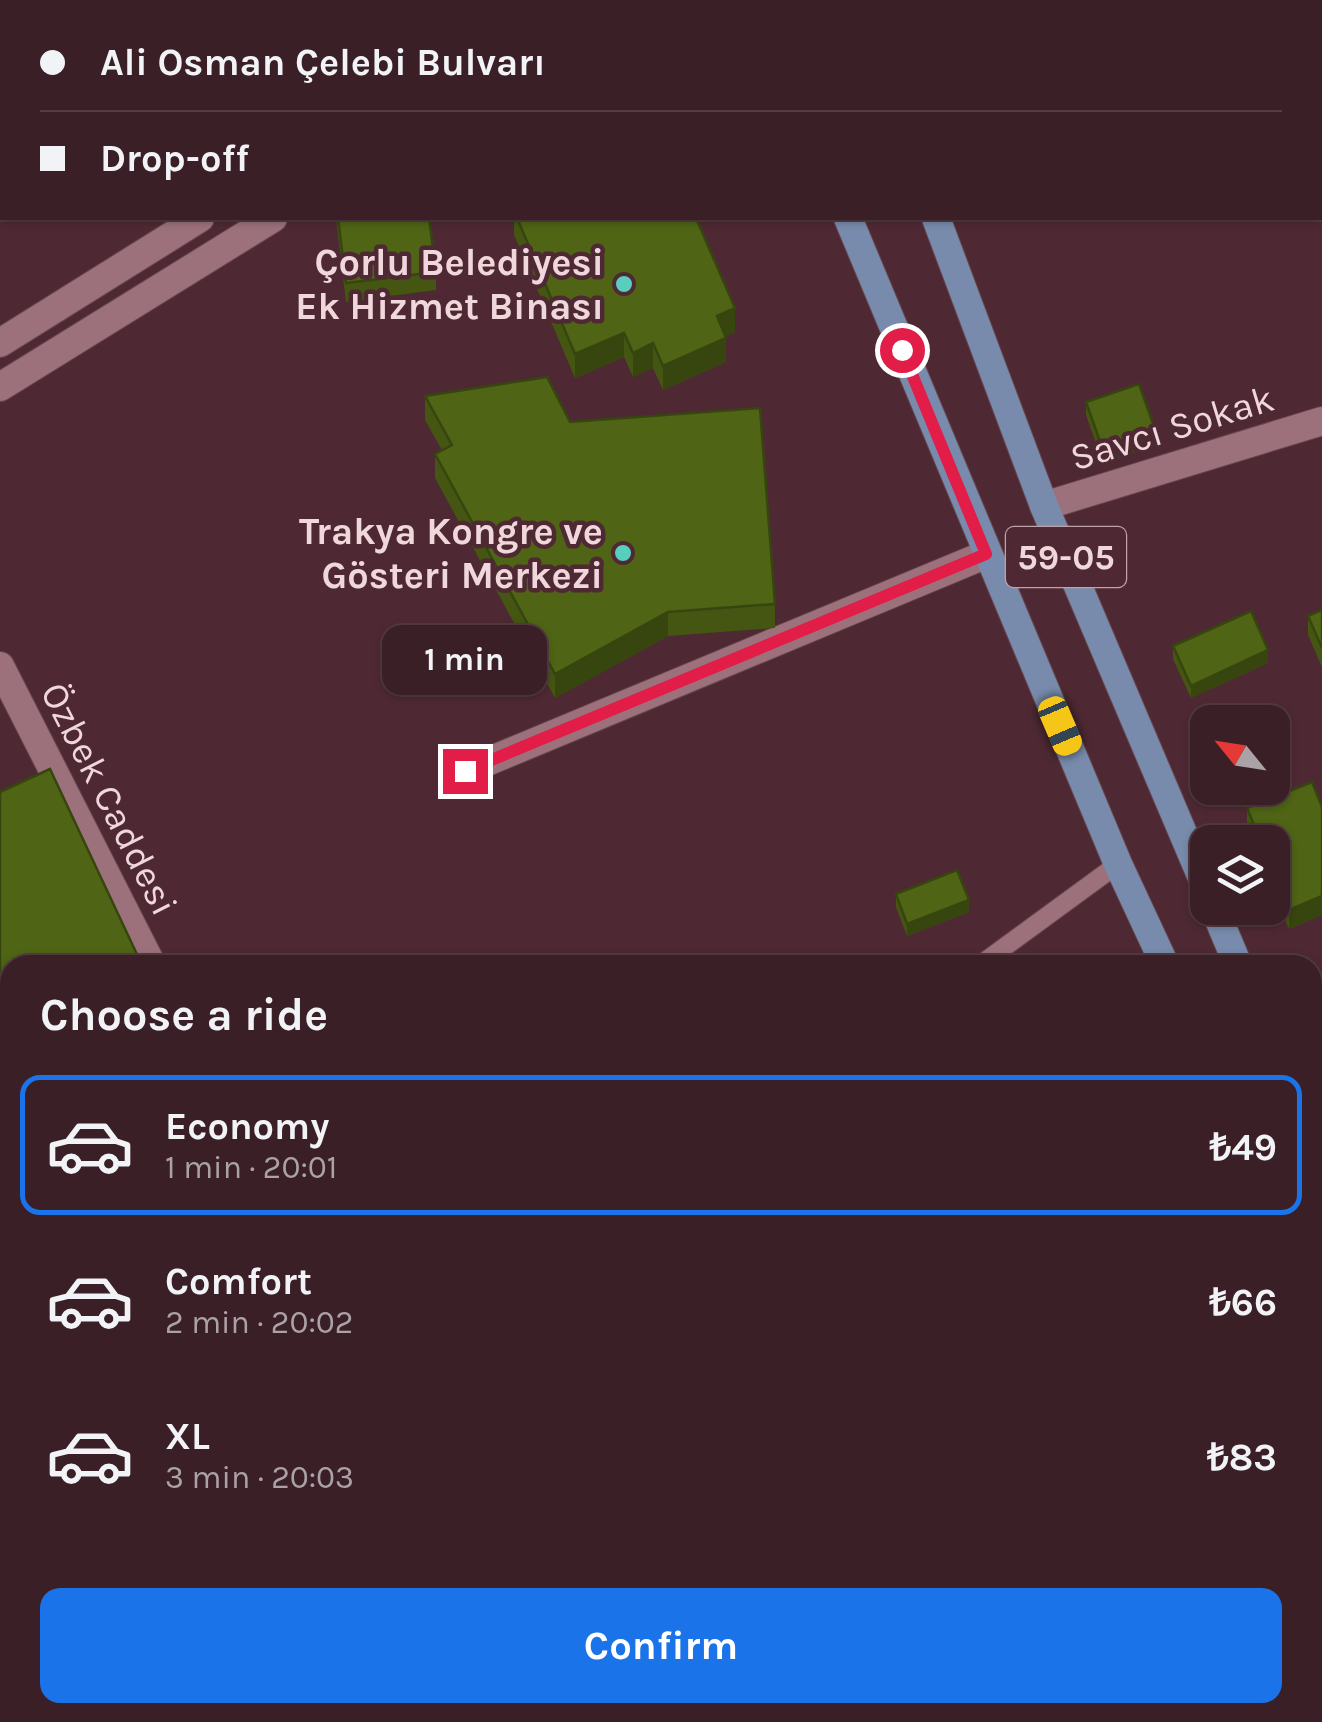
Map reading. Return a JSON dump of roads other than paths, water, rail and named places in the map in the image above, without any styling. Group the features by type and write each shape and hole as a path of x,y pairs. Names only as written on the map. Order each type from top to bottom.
{"main road":[{"path":"849,220 986,554 1160,955"},
{"name":"59-05","path":"937,220 1044,506 1190,850"},
{"path":"1221,925 1234,955"}],"street":[{"path":"0,343 197,220"},
{"path":"0,387 270,220"},
{"path":"56,308 72,343"},
{"name":"Savcı Sokak","path":"1044,506 1322,421"},
{"path":"465,771 986,554"},
{"name":"Özbek Caddesi","path":"0,666 147,955"}],"lane":[{"path":"994,955 1118,864"}],"place":[{"name":"Çorlu Belediyesi Ek Hizmet Binası","path":"624,284"},
{"name":"Trakya Kongre ve Gösteri Merkezi","path":"623,553"}]}
